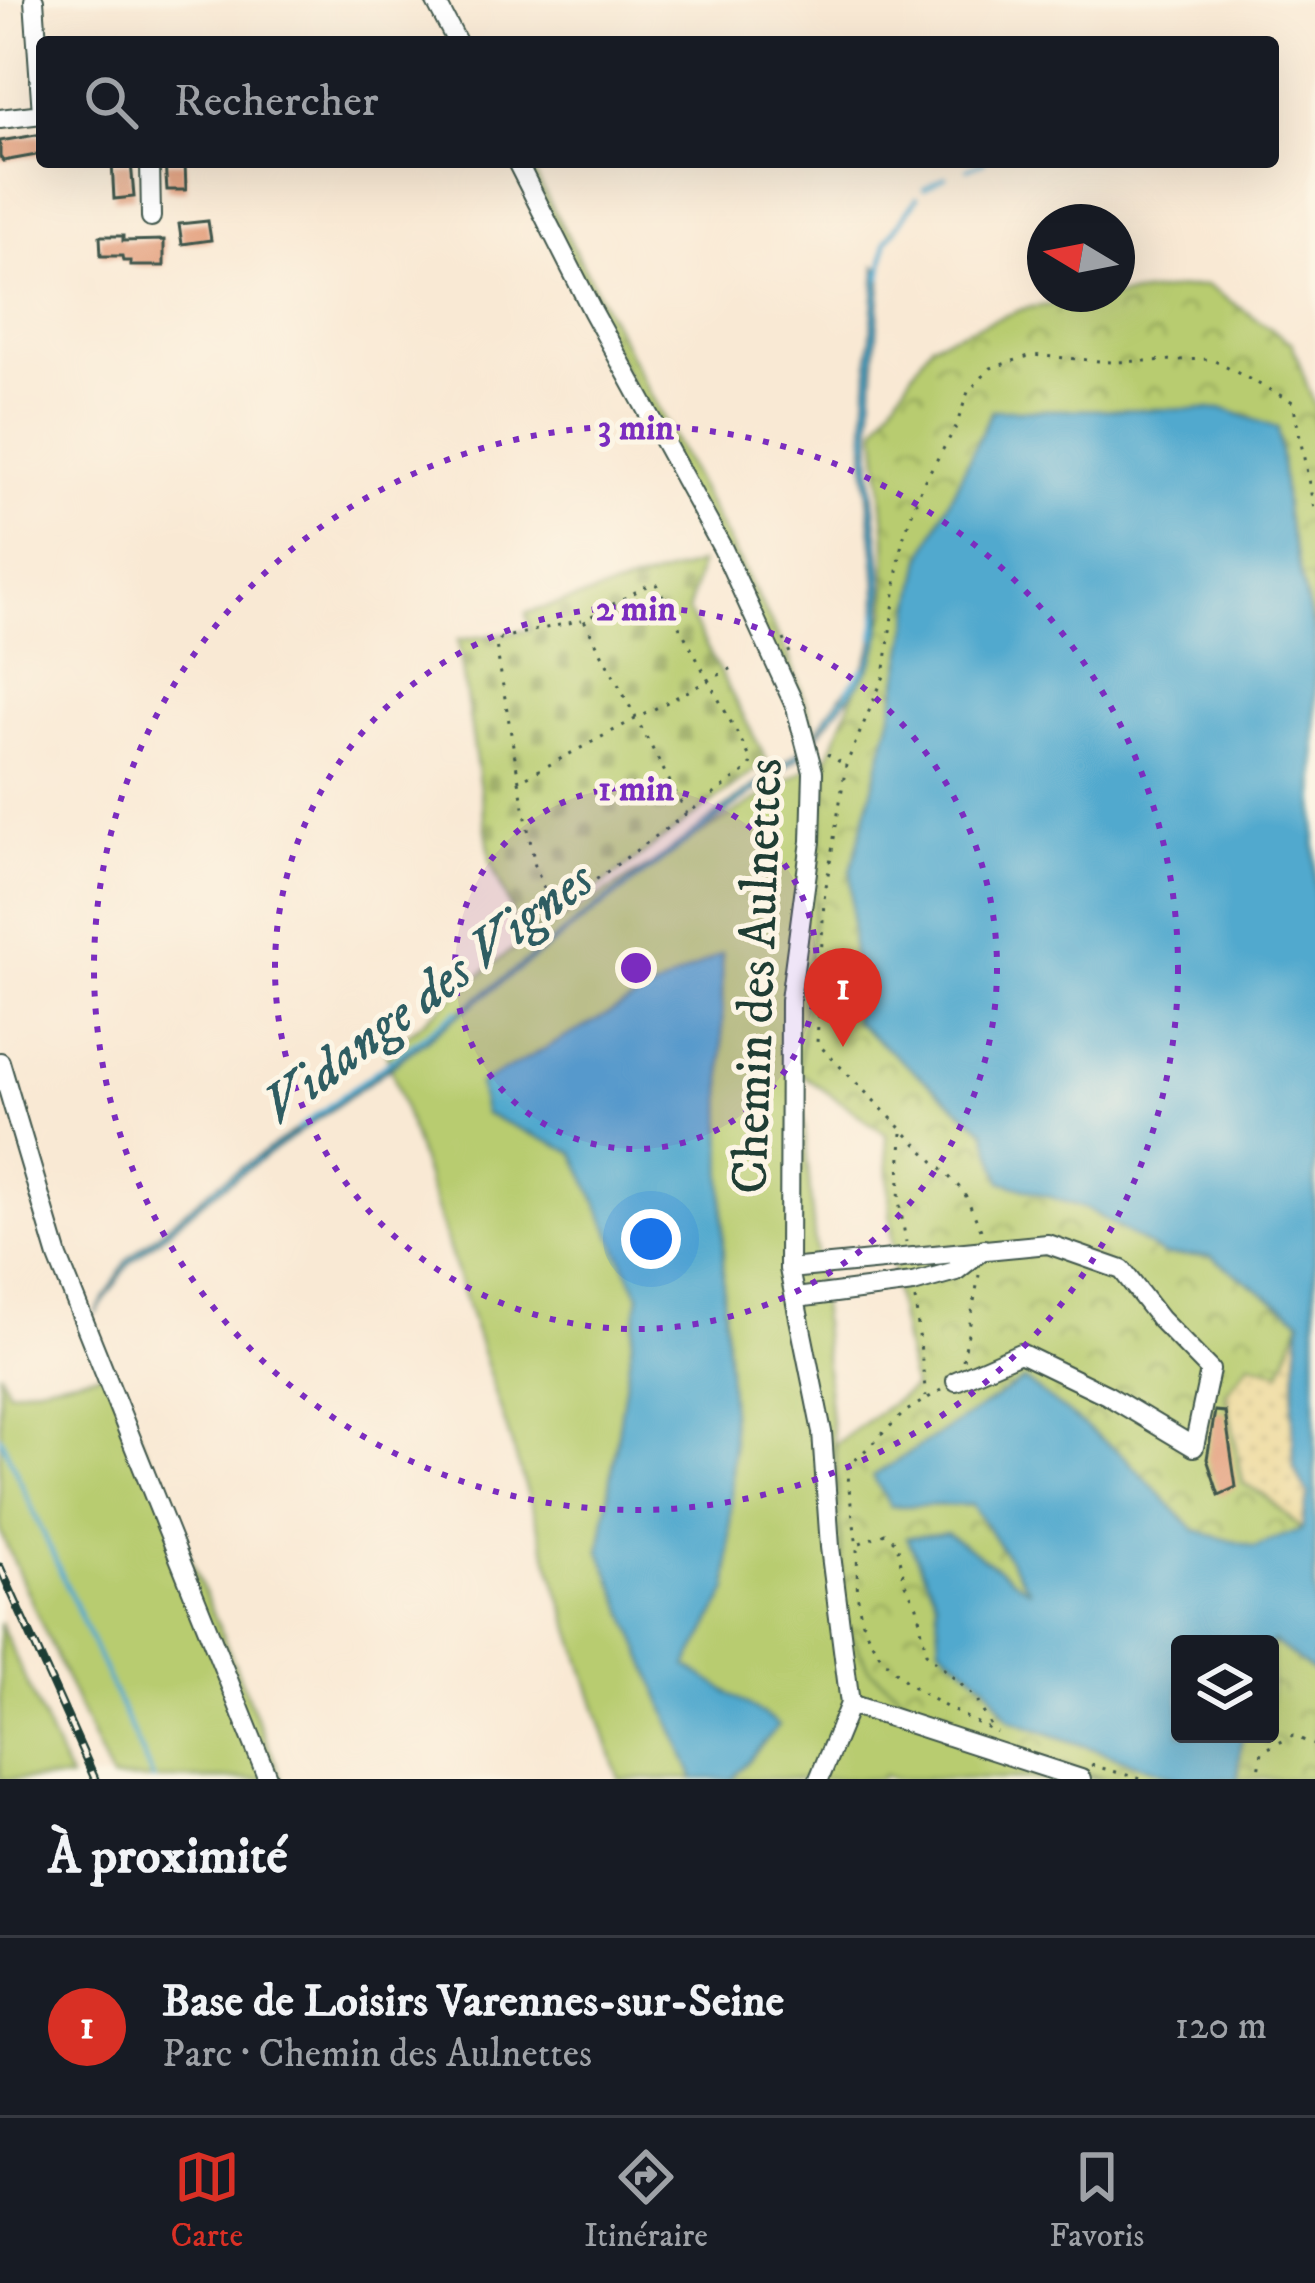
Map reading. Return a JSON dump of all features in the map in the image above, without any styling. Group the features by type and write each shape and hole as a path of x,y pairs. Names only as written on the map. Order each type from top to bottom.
{"street":[{"path":"34,0 37,36"},
{"path":"435,0 454,36"},
{"path":"0,119 36,115"},
{"path":"151,168 151,217"},
{"name":"Chemin des Aulnettes","path":"520,168 723,549 796,707 813,772 811,841 790,1000 789,1269 823,1432 830,1547 850,1704 819,1779"},
{"path":"0,1061 58,1257 268,1779"},
{"path":"789,1269 1048,1244 1122,1270 1160,1319 1210,1370 1194,1448 1107,1395 1020,1353 956,1381"},
{"path":"796,1298 913,1283 956,1270 984,1249"},
{"path":"850,1704 1081,1771"}],"path":[{"path":"1009,1739 918,1693 875,1652 859,1608 848,1467 905,1412 956,1381 984,1249 979,1220 964,1192 818,1043 824,898 846,765 884,676 902,541 923,483 955,429 968,392 991,368 1032,356 1111,362 1211,359 1293,402 1315,514"},
{"path":"1310,493 1315,500"},
{"path":"650,584 657,585 752,761 750,768 687,814 561,904 554,904 535,866 496,645 501,638 584,620 650,584"},
{"path":"584,620 687,814"},
{"path":"520,781 738,665"},
{"path":"807,742 846,765"},
{"path":"902,1130 899,1199 909,1256"},
{"path":"913,1283 926,1399"},
{"path":"857,1544 885,1533 897,1543 926,1653 974,1697 994,1732"},
{"path":"1258,1779 1262,1751 1276,1741 1293,1736 1315,1745"},
{"path":"1081,1771 1141,1779"}],"green space":[{"path":"523,168 531,168 788,655 815,729 806,731"},
{"path":"1206,285 1292,343 1315,408 1315,636 1286,515 1278,428 922,559 892,713 854,1021 986,1130 1001,1180 1087,1209 1164,1255 1211,1256 1301,1319 1281,1372 1250,1362 1226,1393 1243,1483 1302,1530 1255,1547 1195,1531 1124,1456 1081,1425 890,1506 972,1505 1033,1595 908,1537 936,1598 941,1645 986,1684 1010,1720 1180,1779 1105,1779 1019,1754 907,1700 869,1669 846,1625 835,1444 913,1388 894,1286 886,1134 799,1072 829,755 887,611 876,428 932,343 1026,308 1027,312 1135,312 1135,294"},
{"path":"700,564 688,612 767,761 525,943 491,862 458,640 530,630 526,613"},
{"path":"829,755 799,1072 840,1520 1019,1754 1105,1779 894,1779 883,1775 881,1779 732,1779 778,1725 686,1667 728,1590 733,1443 723,1293 722,955 485,1114 574,1153 639,1295 600,1551 694,1779 619,1779 386,1052 506,954"},
{"path":"0,1371 8,1391 112,1371 282,1779 111,1779 0,1531"},
{"path":"0,1623 70,1779 0,1779"},
{"path":"1279,1646 1315,1673 1315,1779 1238,1779 1241,1743 1279,1743"}],"sand":[{"path":"1301,1319 1293,1407 1294,1468 1308,1494 1302,1530 1243,1483 1226,1392 1250,1362 1281,1371"}],"water":[{"path":"876,266 882,271 871,448 883,611 875,656 865,676 817,737 828,713 869,658 876,623 865,445"},
{"path":"1224,409 1278,428 1286,515 1315,636 1315,1673 1279,1646 1279,1635 1171,1635 1171,1743 1241,1743 1238,1779 1180,1779 1010,1720 986,1684 940,1645 936,1598 907,1537 947,1533 1030,1591 972,1505 890,1506 873,1476 1024,1380 1124,1456 1195,1531 1255,1547 1302,1529 1308,1494 1294,1468 1293,1406 1301,1319 1211,1256 1164,1255 1087,1209 1001,1181 985,1130 854,1021 851,871 892,713 922,558 992,410"},
{"path":"805,747 805,753 392,1066 203,1201 130,1263 95,1314 128,1259 212,1188 382,1071"},
{"path":"722,953 723,1293 733,1443 728,1590 687,1666 779,1725 732,1779 694,1779 600,1551 639,1295 574,1153 484,1113 479,1084"}],"building":[{"path":"36,135 36,155 3,161 0,141"},
{"path":"112,168 132,168 134,197 114,199"},
{"path":"165,168 185,168 186,190 167,190"},
{"path":"208,221 211,240 182,244 179,224"},
{"path":"100,236 164,240 164,266 131,266 122,256 101,256"},
{"path":"1215,1411 1225,1412 1236,1487 1219,1495 1207,1459"}],"waterway":[{"name":"Vidange des Vignes","path":"924,189 945,177"},
{"name":"Vidange des Vignes","path":"881,278 886,242 917,198"},
{"name":"Vidange des Vignes","path":"874,637 878,612"},
{"name":"Vidange des Vignes","path":"848,689 863,669"},
{"name":"Vidange des Vignes","path":"298,1129 457,1011"},
{"path":"0,1436 153,1779"}],"railway":[{"path":"0,1567 95,1779"}],"place":[{"name":"Base de Loisirs Varennes-sur-Seine","path":"843,1047"}]}
